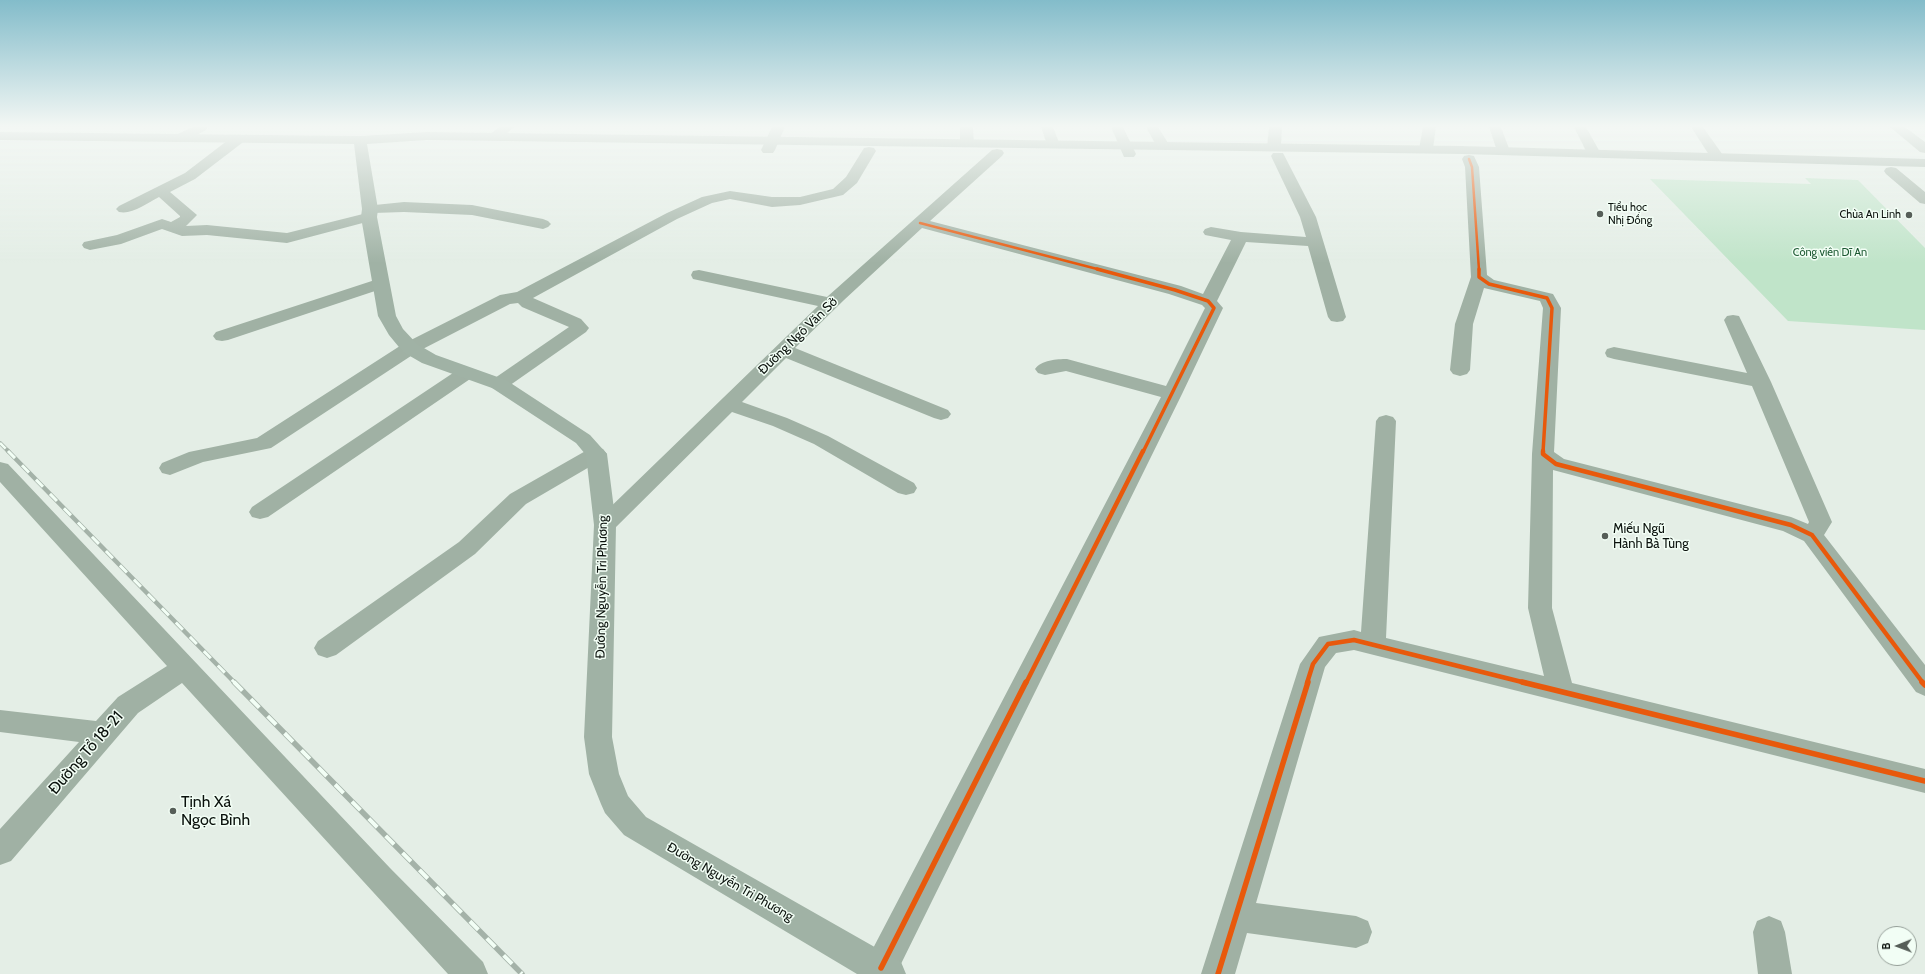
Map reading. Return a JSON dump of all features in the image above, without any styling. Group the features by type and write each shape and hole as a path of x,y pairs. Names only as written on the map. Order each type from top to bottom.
{"main road":[{"path":"364,172 387,316 395,331 410,348 429,359 499,384 583,439 596,454"},
{"name":"Đường Nguyễn Tri Phương","path":"596,454 605,525 598,737 604,774 616,804 635,826 885,971"}],"street":[{"path":"124,209 195,172"},
{"path":"170,468 197,457 264,443 410,348 506,299 522,297 666,219 706,200 730,195 772,202 793,201 838,192 852,180 857,172"},
{"name":"Đường Ngô Văn Sở","path":"605,525 831,302 976,172"},
{"path":"1286,172 1308,217 1337,317"},
{"path":"1460,370 1464,324 1479,277 1472,172"},
{"path":"1893,172 1925,200"},
{"path":"160,190 189,215 185,220 172,228"},
{"path":"90,245 121,239 162,224 182,231 207,230 287,238 370,213 404,207 472,210 543,224"},
{"path":"885,971 1214,308 1208,301 1175,290 920,223"},
{"path":"1211,232 1241,237 1316,242"},
{"path":"1208,301 1241,237"},
{"path":"699,275 831,302"},
{"path":"1479,277 1489,284 1523,290 1547,298 1552,308 1542,454 1540,608 1562,692"},
{"path":"222,336 381,283"},
{"path":"499,384 580,328 575,323 528,303 522,297"},
{"path":"1734,320 1821,522 1812,535"},
{"path":"783,350 941,414"},
{"path":"1614,353 1761,382"},
{"path":"1045,369 1058,365 1066,366 1172,394"},
{"path":"260,512 466,373"},
{"path":"728,404 780,422 821,440 906,488"},
{"path":"1373,645 1386,421"},
{"path":"327,648 467,548 518,499 596,454"},
{"path":"1542,454 1556,464 1791,525 1812,535 1925,685"},
{"path":"0,468 379,878 471,974"},
{"path":"1218,974 1313,664 1328,644 1354,640 1925,781"},
{"name":"Đường Tổ 18-21","path":"0,851 128,705 184,668"},
{"path":"0,721 102,733"},
{"path":"1235,916 1356,932"},
{"path":"1769,932 1775,974"}],"green space":[{"name":"Công viên Dĩ An","path":"1805,178 1858,180 1925,248 1925,330 1788,321 1650,179 1811,184"}],"railway":[{"path":"0,443 8,451"},
{"path":"8,451 235,683"},
{"path":"234,682 522,974"}],"cycle path":[{"path":"1472,172 1479,277 1489,284 1547,298 1552,308 1543,454 1556,464 1791,525 1812,535 1925,685"},
{"path":"881,968 1172,394 1214,308 1208,301 1175,290 920,223"},
{"path":"1218,974 1313,664 1328,644 1354,640 1925,781"}],"place":[{"name":"Tiểu học Nhị Đồng","path":"1600,214"},
{"name":"Chùa An Linh","path":"1909,215"},
{"name":"Miếu Ngũ Hành Bà Tùng","path":"1605,536"},
{"name":"Tịnh Xá Ngọc Bình","path":"173,811"}]}
